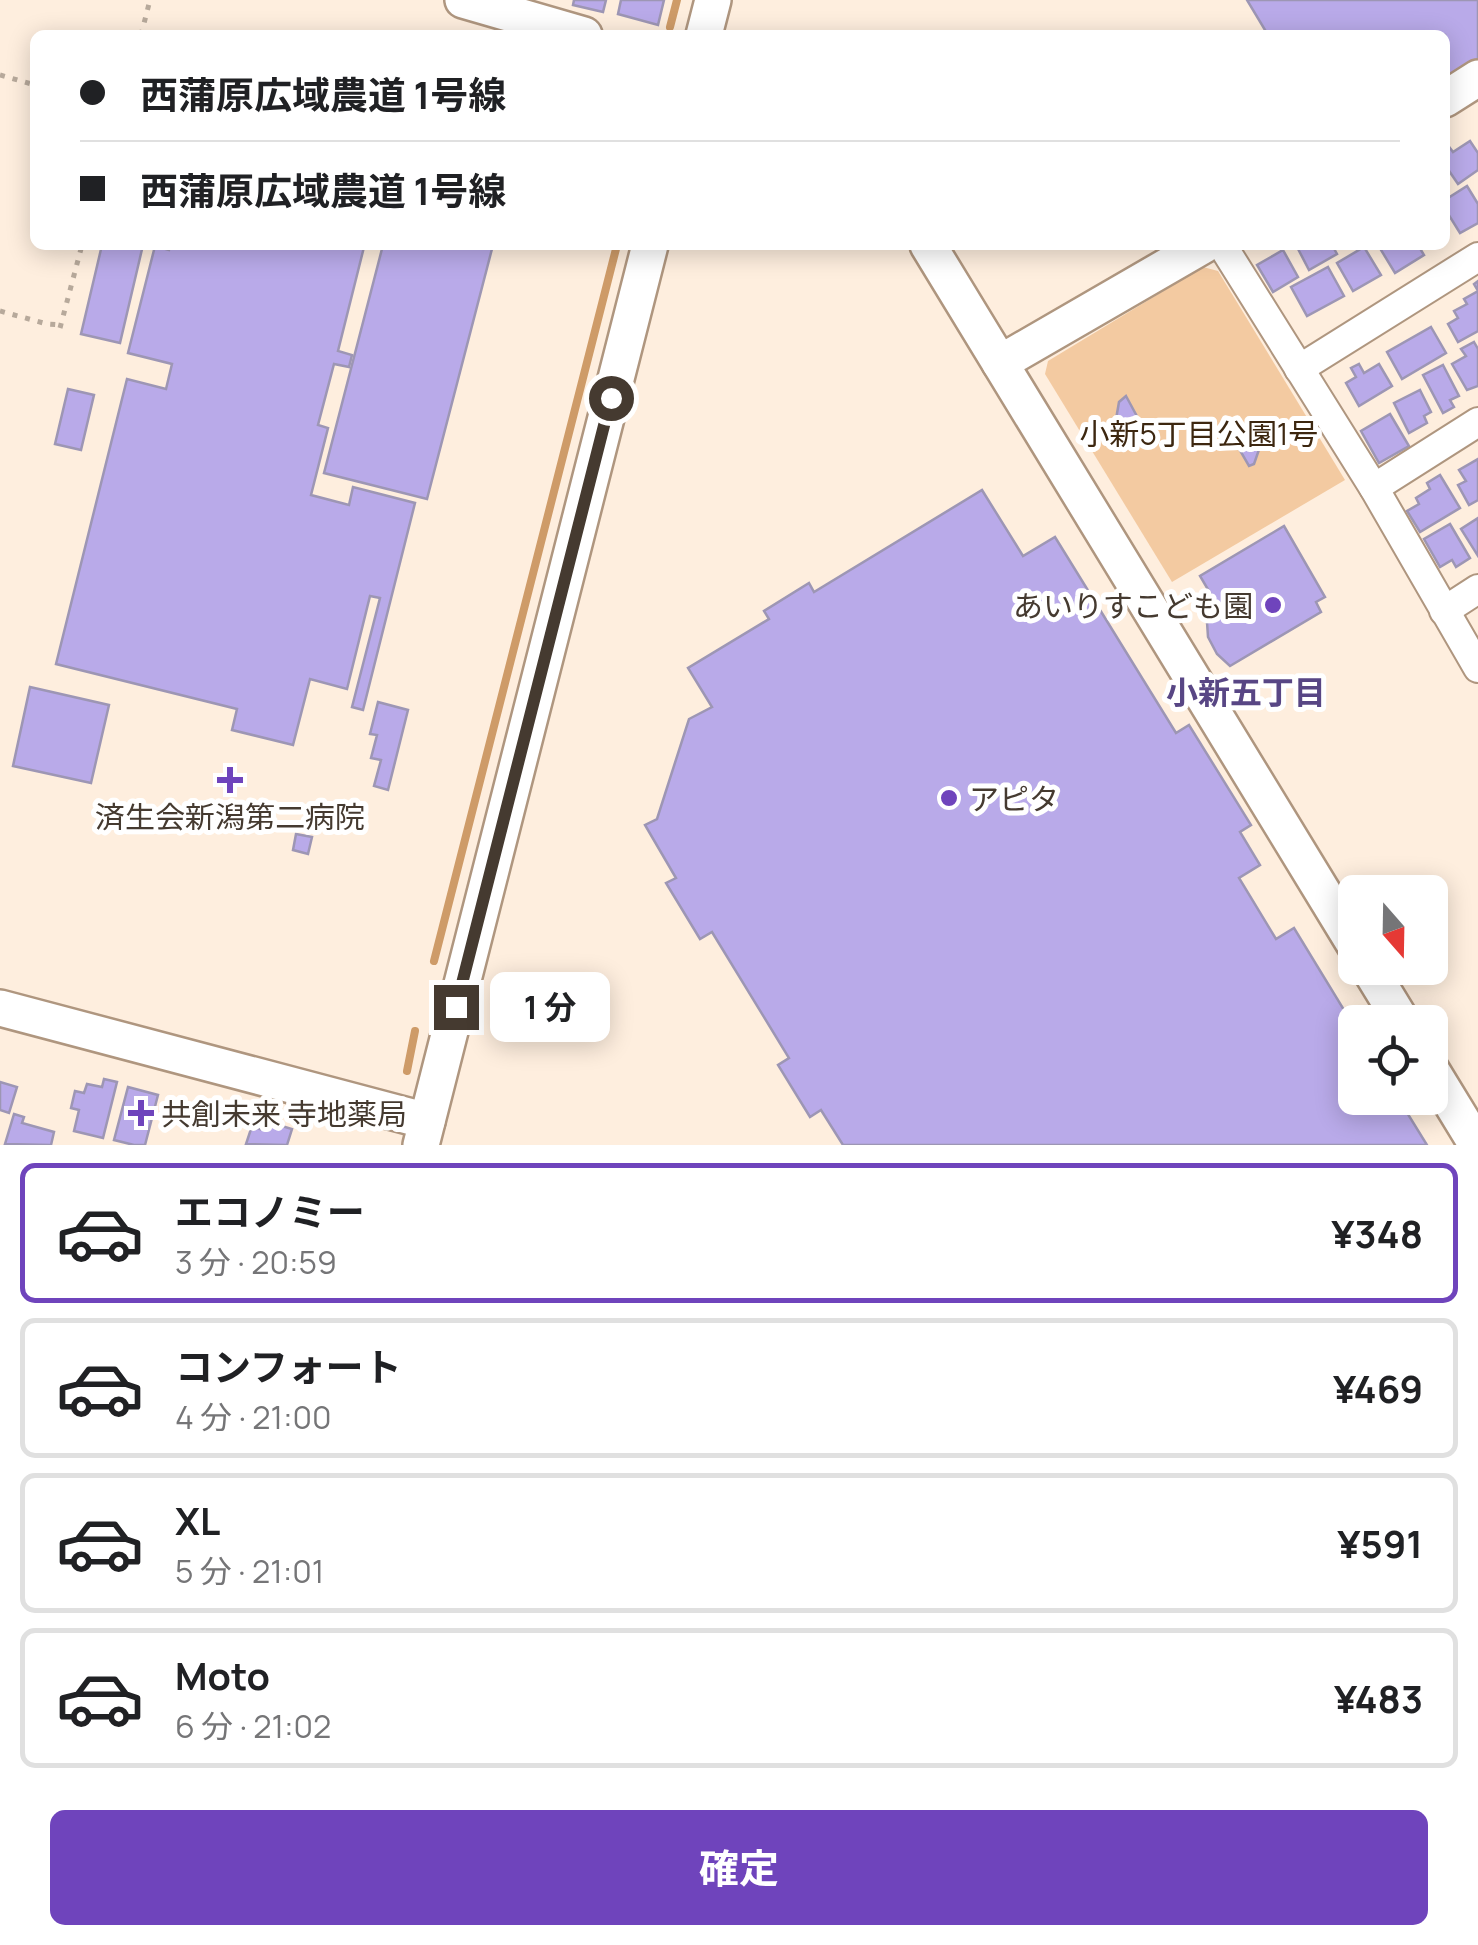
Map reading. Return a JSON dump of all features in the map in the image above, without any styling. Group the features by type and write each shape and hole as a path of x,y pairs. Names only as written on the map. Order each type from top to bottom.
{"street":[{"path":"463,0 537,10 575,30"},
{"path":"705,30 713,0"},
{"path":"1450,95 1478,78"},
{"path":"0,1008 424,1133 649,250"},
{"path":"931,250 1338,917"},
{"path":"1000,363 1195,250"},
{"path":"1225,250 1374,488 1478,668"},
{"path":"1299,369 1478,257"},
{"path":"1374,488 1478,422"},
{"path":"1444,610 1478,590"},
{"path":"1448,1097 1477,1145"}],"path":[{"path":"141,30 150,0"},
{"path":"0,76 30,84"},
{"path":"0,311 60,327 81,250"}],"green space":[{"name":"小新5丁目公園1号","path":"1203,267 1218,271 1345,480 1172,582 1045,374 1048,361"}],"building":[{"path":"574,0 606,0 603,12 573,5"},
{"path":"621,0 664,0 658,25 618,14"},
{"path":"1247,0 1478,0 1478,65 1450,82 1450,30 1265,30"},
{"path":"1470,141 1478,153 1478,170 1458,184 1450,172 1450,148 1453,152"},
{"path":"1467,186 1478,204 1478,223 1460,233 1450,217 1450,197"},
{"path":"101,250 142,250 120,343 81,334"},
{"path":"154,250 363,250 338,351 352,355 349,367 334,364 318,425 328,428 311,495 349,505 353,487 415,503 363,710 352,707 380,598 370,596 347,689 310,679 293,745 232,730 237,709 56,664 127,379 166,389 172,364 128,353"},
{"path":"382,250 492,250 427,499 324,473"},
{"path":"1283,250 1298,277 1273,292 1257,265"},
{"path":"1299,250 1335,250 1337,254 1309,270"},
{"path":"1366,250 1381,275 1353,291 1337,263"},
{"path":"1381,250 1421,250 1424,255 1395,273"},
{"path":"1328,267 1344,296 1307,316 1291,287"},
{"path":"1478,291 1478,331 1458,342 1448,324 1458,318 1454,311 1467,304 1464,299"},
{"path":"1431,327 1446,353 1402,379 1387,352"},
{"path":"1474,342 1478,349 1478,386 1467,390 1452,364 1466,356 1461,349"},
{"path":"1359,364 1364,373 1379,364 1392,386 1359,406 1346,383 1356,377 1351,368"},
{"path":"1443,365 1459,396 1450,400 1454,407 1443,413 1423,375"},
{"path":"68,389 94,395 81,450 55,444"},
{"path":"1420,390 1431,412 1424,416 1427,423 1409,433 1394,403"},
{"path":"1126,396 1139,420 1120,432 1115,425 1119,402"},
{"path":"1390,414 1409,446 1379,463 1361,431"},
{"path":"1257,435 1262,441 1254,464 1249,466 1238,447"},
{"path":"1478,459 1478,500 1469,505 1458,485 1466,481 1459,470"},
{"path":"1440,475 1460,508 1420,532 1407,511 1419,504 1416,498 1430,489 1427,483"},
{"name":"アピタ","path":"982,490 1023,556 1055,537 1176,733 1189,725 1251,825 1240,832 1260,865 1239,878 1276,939 1294,928 1341,1005 1338,1115 1408,1115 1427,1145 843,1145 821,1110 810,1117 778,1065 789,1058 712,932 700,939 666,883 676,878 645,825 657,819 689,719 712,707 688,668 769,619 764,611 809,583 814,592"},
{"path":"1478,518 1478,556 1461,529"},
{"path":"1450,524 1470,558 1456,567 1452,560 1440,567 1424,539"},
{"path":"1284,526 1325,597 1316,602 1321,612 1230,666 1217,654 1208,637 1213,598 1200,576"},
{"path":"30,687 109,705 91,783 13,766"},
{"path":"378,702 408,710 388,790 374,786 381,760 371,758 377,735 370,734"},
{"path":"296,834 312,837 308,854 293,850"},
{"path":"104,1079 117,1082 103,1138 74,1131 79,1110 71,1108 75,1091 84,1093 87,1084 102,1087"},
{"path":"0,1082 17,1087 9,1113 0,1110"},
{"path":"128,1087 158,1095 145,1145 114,1140"},
{"path":"14,1114 24,1117 22,1123 54,1132 51,1145 5,1144"},
{"path":"262,1120 292,1129 287,1145 246,1144 252,1126 260,1129"}],"waterway":[{"path":"670,27 677,0"},
{"path":"434,961 616,250"},
{"path":"407,1071 415,1031"}],"place":[{"name":"あいりすこども園","path":"1273,605"},
{"name":"済生会新潟第二病院","path":"230,780"},
{"name":"アピタ","path":"949,798"},
{"name":"共創未来 寺地薬局","path":"141,1113"}],"district":[{"name":"小新五丁目","path":"1246,692"}],"route":[{"path":"456,1007 611,398"}]}
